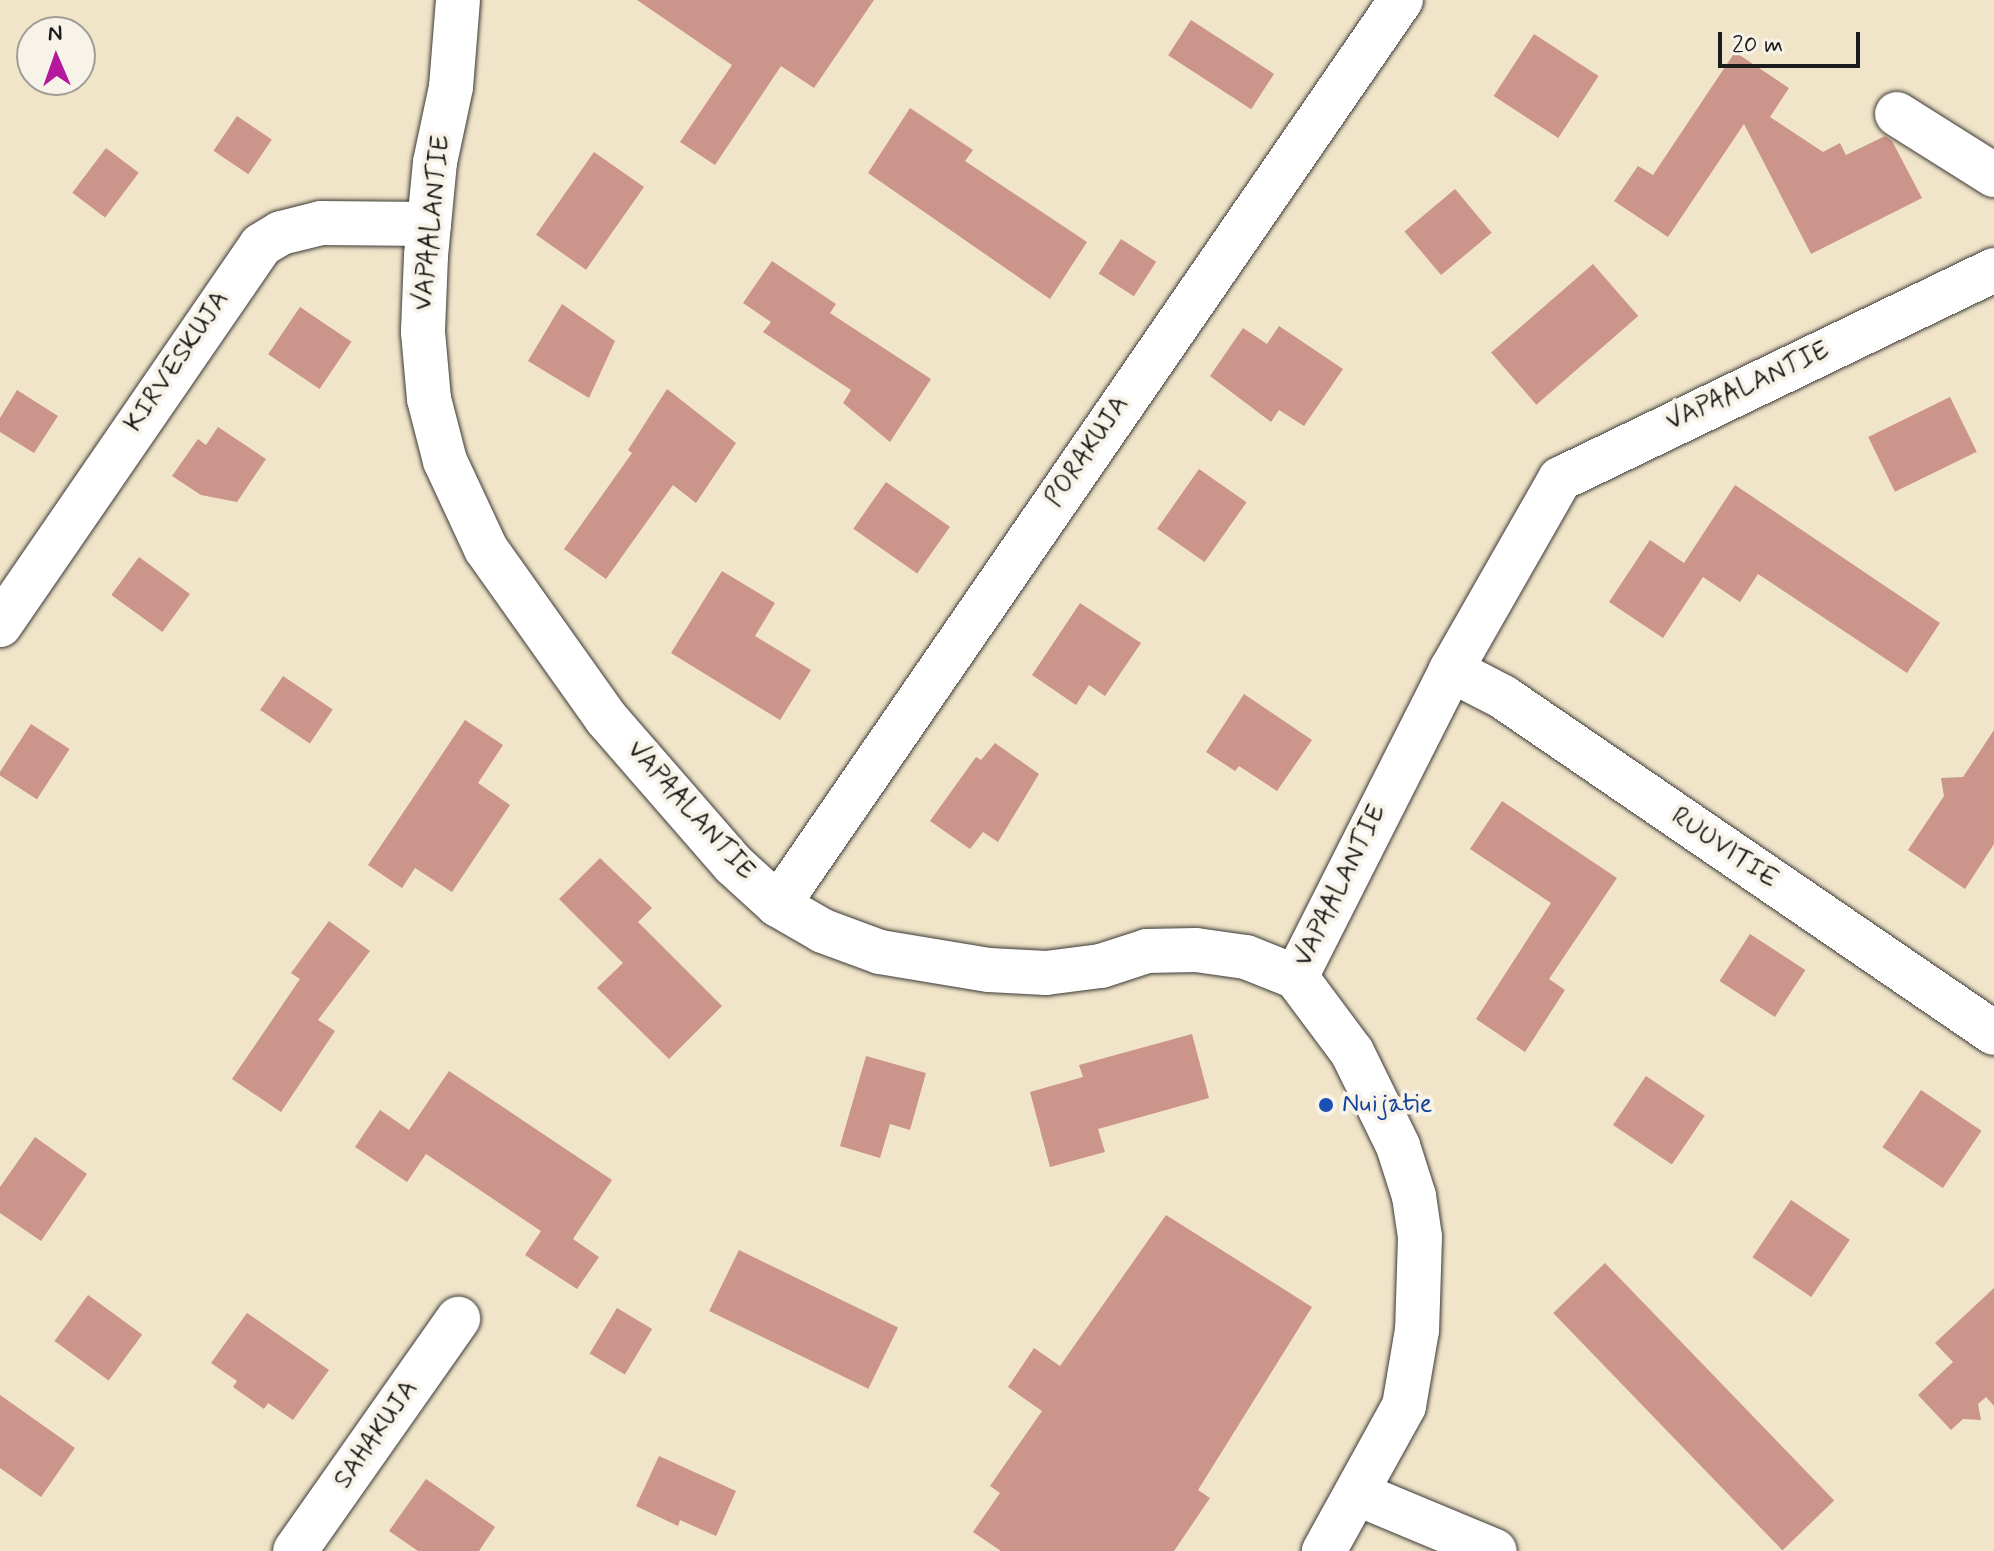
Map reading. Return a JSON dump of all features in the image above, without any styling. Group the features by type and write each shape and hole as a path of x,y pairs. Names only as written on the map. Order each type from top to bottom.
{"street":[{"name":"VAPAALANTIE","path":"458,0 451,87 429,224 423,332 429,399 445,461 475,529 501,577 606,718 734,865 778,905 823,931 931,963 1046,973 1101,966 1147,951 1196,950 1246,957 1296,977 1451,670 1560,479 1994,270"},
{"name":"PORAKUJA","path":"778,905 1401,0"},
{"path":"1897,114 1994,175"},
{"name":"KIRVESKUJA","path":"0,625 261,245 281,233 321,223 429,224"},
{"name":"RUUVITIE","path":"1451,670 1503,697 1994,1033"},
{"path":"1296,977 1352,1052 1373,1091 1398,1146 1420,1237 1417,1330 1404,1406 1324,1551"},
{"name":"SAHAKUJA","path":"295,1551 458,1319"},
{"path":"1358,1494 1495,1551"}],"building":[{"path":"637,0 874,0 814,88 781,66 715,165 680,142 732,65"},
{"path":"1191,20 1274,74 1251,109 1168,55"},
{"path":"1534,34 1599,76 1558,138 1494,96"},
{"path":"1735,52 1789,88 1770,117 1823,152 1840,143 1846,155 1885,136 1892,141 1922,198 1811,254 1744,124 1668,237 1614,201 1638,166 1653,175"},
{"path":"910,108 973,150 965,161 1087,242 1050,299 868,173"},
{"path":"237,116 272,139 248,174 214,151"},
{"path":"106,148 139,173 105,217 72,193"},
{"path":"594,152 644,187 586,270 536,235"},
{"path":"1455,189 1492,233 1441,275 1404,231"},
{"path":"1121,239 1156,262 1134,296 1099,273"},
{"path":"772,261 836,304 830,313 931,379 890,442 843,403 851,390 763,332 771,322 743,303"},
{"path":"1593,264 1638,316 1536,405 1491,353"},
{"path":"562,304 615,341 589,398 528,361"},
{"path":"300,307 351,342 320,389 268,354"},
{"path":"1279,326 1343,369 1304,426 1279,410 1271,422 1210,376 1243,328 1267,344"},
{"path":"667,389 736,443 696,503 673,485 606,579 564,549 632,453 628,450"},
{"path":"17,390 58,416 34,453 0,432 0,418"},
{"path":"1950,397 1977,452 1895,492 1868,437"},
{"path":"218,427 266,459 237,502 201,495 172,476 198,439 206,445"},
{"path":"1199,469 1247,502 1205,562 1157,529"},
{"path":"886,482 950,527 917,573 853,529"},
{"path":"1735,485 1940,623 1907,673 1758,574 1740,602 1703,577 1663,638 1609,602 1650,540 1684,563"},
{"path":"139,557 190,594 162,632 111,595"},
{"path":"722,571 775,603 755,636 811,670 780,720 671,653"},
{"path":"1080,603 1141,643 1105,696 1089,685 1076,705 1032,675"},
{"path":"283,676 333,710 310,744 260,710"},
{"path":"1244,694 1312,740 1277,791 1239,766 1235,771 1206,752"},
{"path":"465,720 503,745 478,783 510,805 452,892 415,868 402,888 368,865"},
{"path":"31,724 70,749 37,799 0,775"},
{"path":"1994,730 1994,844 1965,889 1908,850 1944,796 1941,778 1963,777"},
{"path":"995,743 1039,774 998,842 983,832 970,849 930,821 976,757 981,760"},
{"path":"1502,801 1617,878 1549,979 1565,990 1525,1052 1476,1019 1551,903 1470,849"},
{"path":"600,858 652,908 638,922 722,1006 669,1059 597,988 623,963 559,899"},
{"path":"329,921 370,951 318,1020 335,1031 281,1112 232,1079 300,979 291,973"},
{"path":"1750,934 1805,970 1775,1017 1720,981"},
{"path":"1192,1034 1209,1098 1098,1129 1105,1152 1050,1167 1030,1092 1083,1077 1079,1065"},
{"path":"866,1056 926,1073 910,1130 890,1124 880,1158 840,1146"},
{"path":"449,1071 612,1180 573,1239 599,1257 577,1289 525,1255 541,1231 426,1154 407,1182 355,1147 380,1110 409,1130"},
{"path":"1646,1076 1705,1116 1672,1165 1613,1125"},
{"path":"1921,1090 1982,1131 1943,1188 1882,1147"},
{"path":"35,1137 87,1174 41,1241 0,1213 0,1187"},
{"path":"1791,1200 1850,1240 1811,1297 1752,1257"},
{"path":"1166,1215 1312,1307 1198,1490 1210,1498 1174,1551 1001,1551 973,1532 1000,1493 990,1486 1042,1411 1008,1387 1034,1348 1060,1366"},
{"path":"739,1250 898,1328 868,1389 709,1311"},
{"path":"1605,1263 1834,1500 1782,1550 1553,1313"},
{"path":"1994,1288 1994,1406 1986,1397 1978,1404 1981,1420 1963,1419 1951,1430 1918,1395 1953,1362 1935,1343"},
{"path":"88,1295 142,1334 109,1380 54,1341"},
{"path":"617,1308 652,1329 625,1375 590,1353"},
{"path":"247,1313 329,1370 293,1420 268,1403 264,1409 233,1387 237,1381 211,1363"},
{"path":"0,1395 75,1448 41,1497 0,1468"},
{"path":"659,1456 736,1491 716,1536 680,1520 678,1526 636,1506"},
{"path":"426,1479 495,1527 479,1551 418,1551 389,1531"}],"place":[{"name":"Nuijatie","path":"1326,1105"}]}
